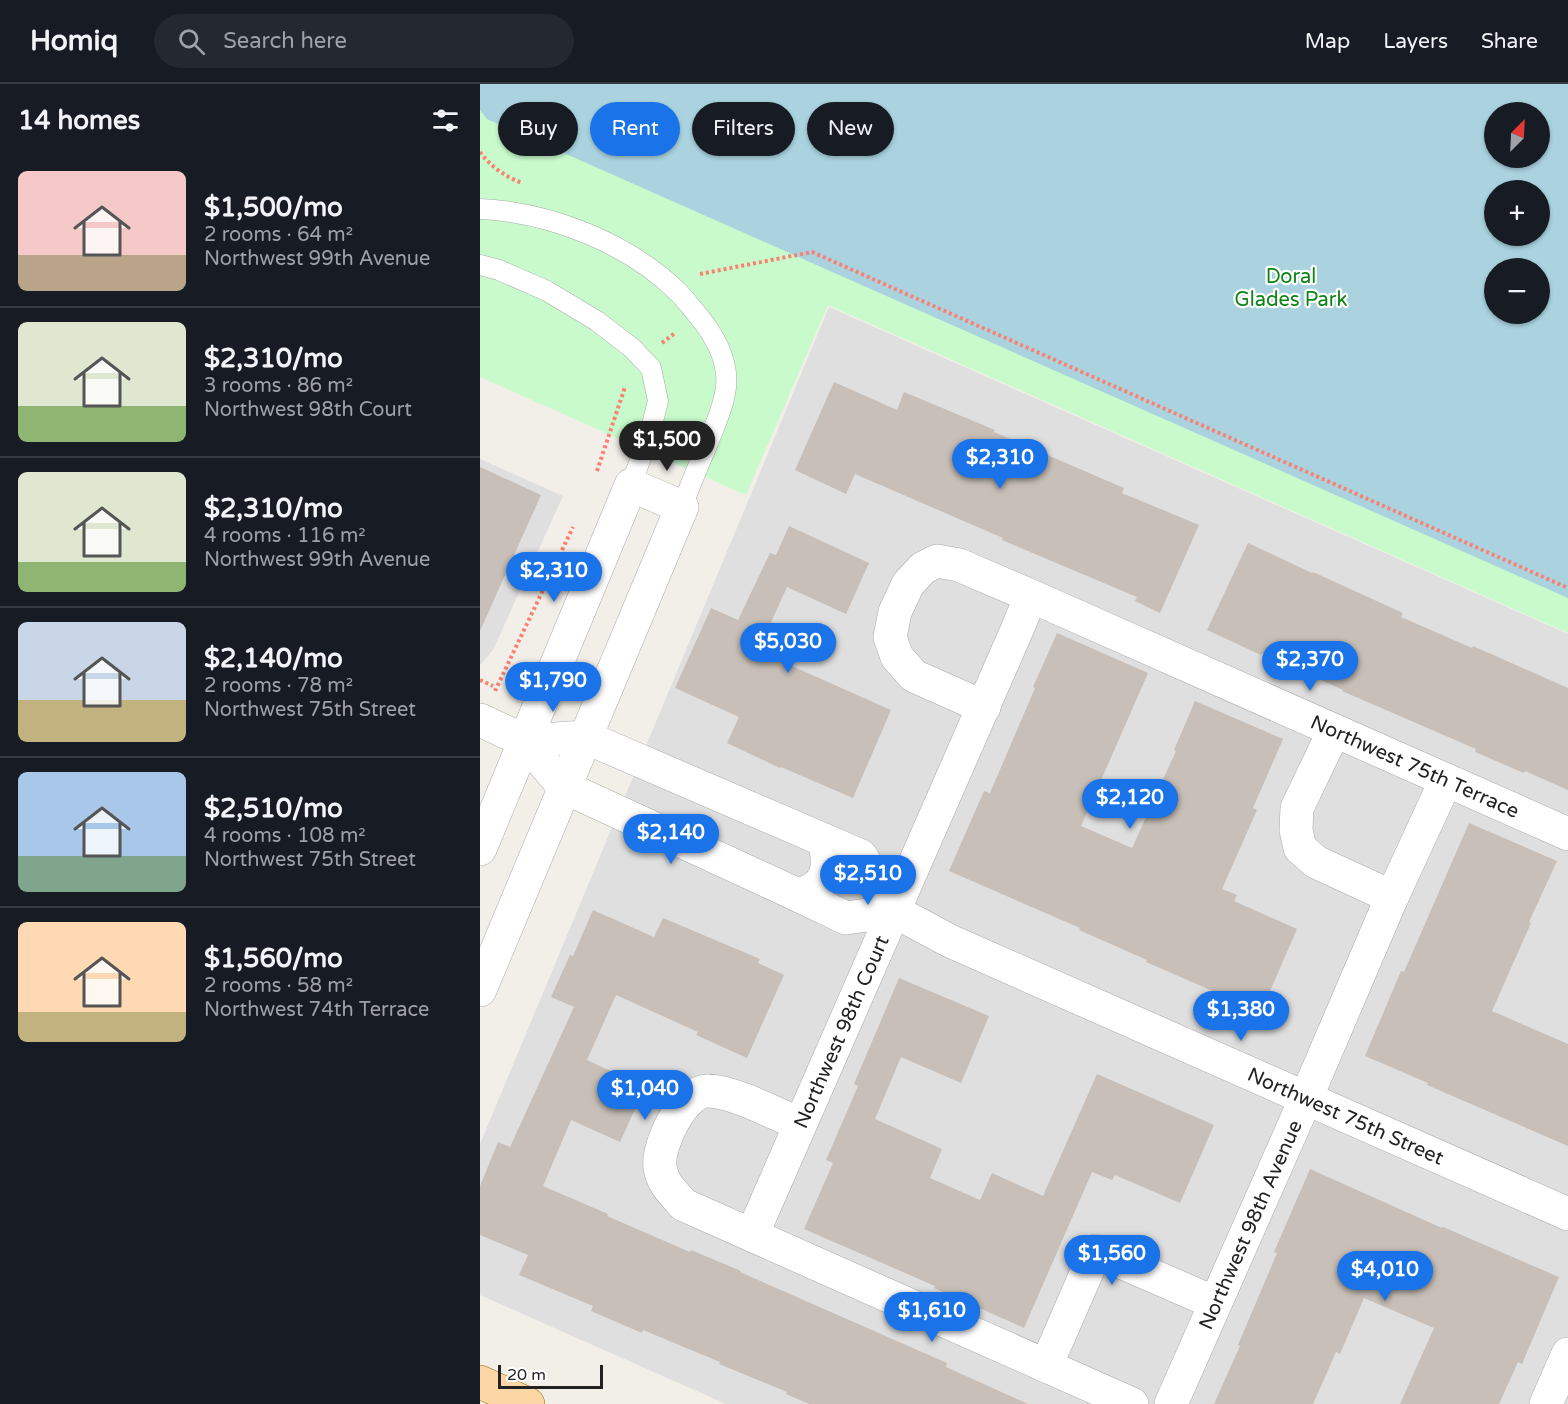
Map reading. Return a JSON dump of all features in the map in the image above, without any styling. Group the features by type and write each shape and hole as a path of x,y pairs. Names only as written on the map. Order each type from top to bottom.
{"main road":[{"path":"480,1382 528,1404"}],"street":[{"path":"480,849 631,484 682,507 480,990"},
{"path":"984,707 914,676 908,670 897,657 890,637 895,612 908,584 923,568 937,561 959,565 1031,596"},
{"name":"Northwest 98th Court","path":"752,1235 1031,596"},
{"name":"Northwest 75th Terrace","path":"1031,596 1568,834"},
{"path":"481,721 525,741 564,787 846,918 894,911 861,856 585,736 525,741"},
{"path":"1334,731 1297,808 1296,830 1300,848 1316,862 1392,897"},
{"name":"Northwest 98th Avenue","path":"1171,1404 1392,897 1446,780"},
{"path":"800,896 817,886 826,872 828,859 824,840"},
{"name":"Northwest 75th Street","path":"894,911 951,940 1568,1214"},
{"path":"800,1124 728,1094 706,1090 693,1097 677,1112 664,1140 659,1165 666,1185 684,1205 1132,1404"},
{"path":"1046,1366 1096,1251 1215,1303"},
{"path":"1546,1404 1568,1354"}],"lane":[{"path":"480,209 500,210 546,219 610,244 649,268 679,292 707,326 723,357 726,386 719,415 682,507"},
{"path":"480,265 499,270 547,291 597,321 632,348 651,369 658,401 650,433 631,484"}],"path":[{"path":"692,275 812,252 1568,588"},
{"path":"594,481 607,441"},
{"path":"481,721 576,522"},
{"path":"480,680 497,687"}],"shaded area":[{"path":"829,307 1568,634 1568,1404 726,1404 480,1295 480,1144"},
{"path":"480,459 563,496 493,650 480,665"}],"green space":[{"name":"Doral Glades Park","path":"480,84 1568,84 1568,633 828,305 746,495 480,377"}],"water":[{"name":"Doral Glades Park","path":"480,84 1568,84 1568,598 571,156 578,156 578,102 498,102 498,124 487,119 480,110"}],"building":[{"path":"834,382 897,410 904,392 1124,488 1122,493 1199,525 1160,613 1135,601 1137,597 855,474 846,494 795,470"},
{"path":"480,467 541,495 480,631"},
{"path":"789,526 869,563 846,614 787,587 758,651 891,710 853,798 727,743 739,717 675,688 711,608 738,620 770,553 776,555"},
{"path":"1248,543 1403,613 1401,617 1568,688 1568,790 1475,752 1476,749 1207,630"},
{"path":"1057,633 1148,673 1081,826 1132,848 1176,751 1174,750 1195,701 1283,739 1253,808 1257,810 1222,889 1237,895 1234,901 1297,929 1261,1012 1146,962 1147,960 1079,930 1080,928 949,871 984,791 990,793"},
{"path":"1469,823 1557,861 1492,1011 1568,1044 1568,1146 1365,1056"},
{"path":"593,910 654,937 663,918 760,959 758,963 784,975 747,1058 696,1035 698,1032 616,995 587,1060 645,1087 620,1142 571,1120 543,1186 947,1363 946,1367 1028,1404 809,1404 786,1394 787,1392 719,1364 720,1362 591,1311 593,1306 519,1275 528,1255 480,1235 480,1186 498,1142 510,1147 574,1007 551,997 570,955 573,956"},
{"path":"899,978 989,1016 961,1083 901,1057 875,1119 942,1149 930,1178 980,1200 992,1173 1043,1196 1097,1074 1214,1125 1180,1203 1115,1175 1112,1180 1092,1172 1024,1328 804,1229 833,1163 826,1160 858,1086 854,1084"},
{"path":"1310,1169 1559,1277 1522,1364 1518,1362 1499,1404 1400,1404 1434,1328 1364,1298 1340,1354 1336,1352 1313,1404 1214,1404 1240,1346 1238,1345 1277,1253 1274,1252"}]}
